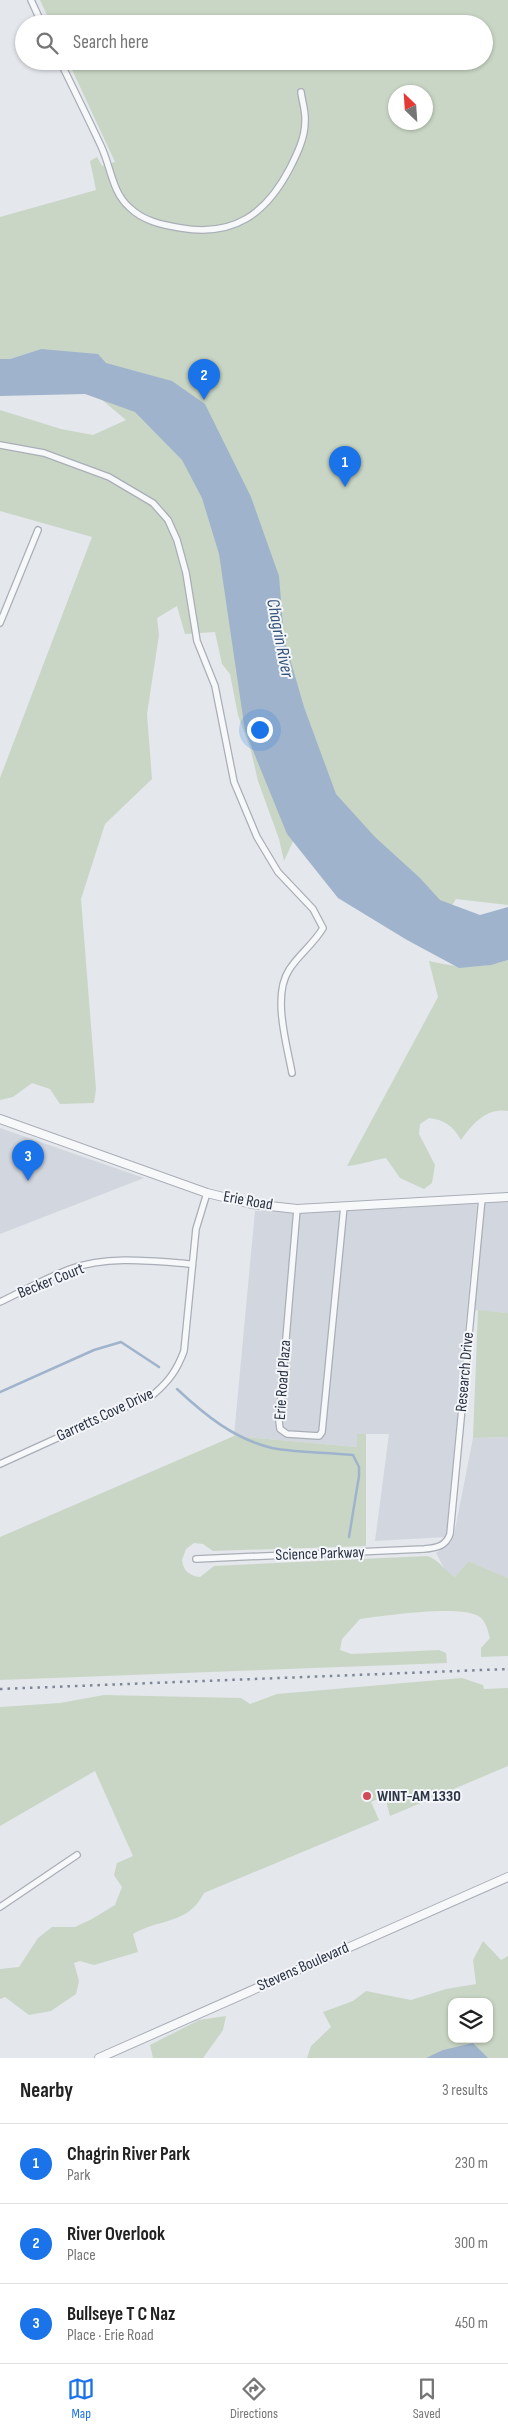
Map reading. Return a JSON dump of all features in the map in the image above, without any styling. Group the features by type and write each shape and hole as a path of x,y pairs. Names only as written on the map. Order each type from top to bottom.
{"street":[{"path":"30,0 38,15"},
{"path":"64,70 110,167 116,192 127,206 140,216 162,225 188,229 223,228 253,217 271,200 300,149 305,121 301,92"},
{"path":"0,445 44,453 108,478 154,504 168,520 177,540 186,573 198,641 215,686 234,782 256,838 278,872 313,909 323,928 314,943 289,970 282,988 283,1026 292,1073"},
{"path":"0,624 38,530"},
{"name":"Erie Road","path":"0,1119 208,1193 252,1204 297,1209 508,1197"},
{"name":"Garretts Cove Drive","path":"0,1464 154,1394 169,1381 178,1368 184,1351 196,1229 208,1193"},
{"name":"Research Drive","path":"444,1545 450,1534 482,1198"},
{"name":"Erie Road Plaza","path":"297,1209 279,1421 280,1429 287,1434 319,1436 322,1432 344,1206"},
{"name":"Becker Court","path":"0,1302 70,1269 86,1265 135,1260 192,1264"},
{"name":"Science Parkway","path":"196,1559 424,1550 444,1545"},
{"path":"0,1907 77,1855"},
{"name":"Stevens Boulevard","path":"99,2058 508,1877"}],"shaded area":[{"path":"0,1128 144,1178 0,1234"},
{"path":"483,1201 508,1201 508,1313 474,1310"},
{"path":"477,1203 446,1537 375,1541 389,1434 358,1434 357,1447 234,1436 255,1211 372,1209"},
{"path":"508,1437 508,1578 468,1561 455,1577 446,1572 436,1553 451,1542 454,1535 473,1438"}],"green space":[{"path":"40,0 508,0 508,905 456,899 434,933 302,822 284,861 279,839 258,781 251,751 238,715 230,674 222,664 215,632 185,634 177,606 157,618 159,635 147,714 152,779 105,824 81,899 96,1089 94,1103 60,1104 50,1089 32,1083 13,1097 0,1100 0,778 92,537 0,511 0,410 61,429 93,435 126,420 41,349 10,359 0,359 0,217 96,190 90,161 97,157 102,166 115,162 72,70 493,70 493,15 47,15"},
{"path":"508,960 508,1111 500,1110 487,1114 470,1128 461,1140 452,1127 440,1120 429,1118 420,1124 419,1134 435,1165 432,1183 424,1189 400,1178 386,1158 347,1166 438,997 429,961 450,965 478,966"},
{"path":"478,1310 508,1313 508,1437 473,1438"},
{"path":"357,1434 366,1434 366,1546 213,1551 203,1544 194,1543 186,1549 182,1560 185,1570 190,1574 200,1577 214,1566 427,1556 435,1560 455,1577 468,1561 508,1578 508,1656 481,1657 481,1648 490,1638 485,1624 480,1617 471,1613 440,1611 360,1619 342,1639 340,1650 351,1654 439,1650 446,1653 447,1663 0,1680 0,1537 234,1436 357,1447"},
{"path":"462,1678 483,1685 484,1689 508,1688 508,1766 390,1816 385,1796 371,1802 379,1820 204,1893 190,1911 182,1916 133,1934 138,1952 94,1965 80,1961 74,1963 79,1981 76,1994 51,2011 29,2015 5,1997 0,1999 0,1969 19,1967 38,1938 52,1927 75,1927 115,1905 122,1887 114,1875 117,1863 133,1856 95,1771 0,1826 0,1707 60,1703 104,1695 241,1698 250,1704 277,1694"},
{"path":"483,1941 501,1960 508,1956 508,2058 307,2058 311,2046 331,2027 323,2012 353,2001 366,1991 411,2000 446,1989 476,1984 473,1960"},
{"path":"226,2016 223,2030 203,2058 153,2058 150,2045 199,2020"}],"water":[{"name":"Chagrin River","path":"41,349 98,354 106,363 172,381 205,404 251,497 279,576 284,638 304,707 336,794 375,837 420,878 440,900 480,915 508,907 508,960 491,965 459,968 407,940 338,898 287,834 245,731 219,554 202,498 182,460 135,412 85,394 0,396 0,359 10,359"},
{"path":"473,2043 488,2058 426,2058 443,2050"}],"waterway":[{"path":"0,1392 94,1350 121,1342 159,1367"},
{"path":"177,1389 221,1425 258,1444 292,1451 353,1455 359,1467 359,1476 349,1537"}],"railway":[{"path":"0,1689 508,1669"}],"place":[{"name":"River Overlook","path":"204,400"},
{"name":"Chagrin River Park","path":"345,487"},
{"name":"Bullseye T C Naz","path":"28,1181"},
{"name":"WINT-AM 1330","path":"367,1796"}]}
